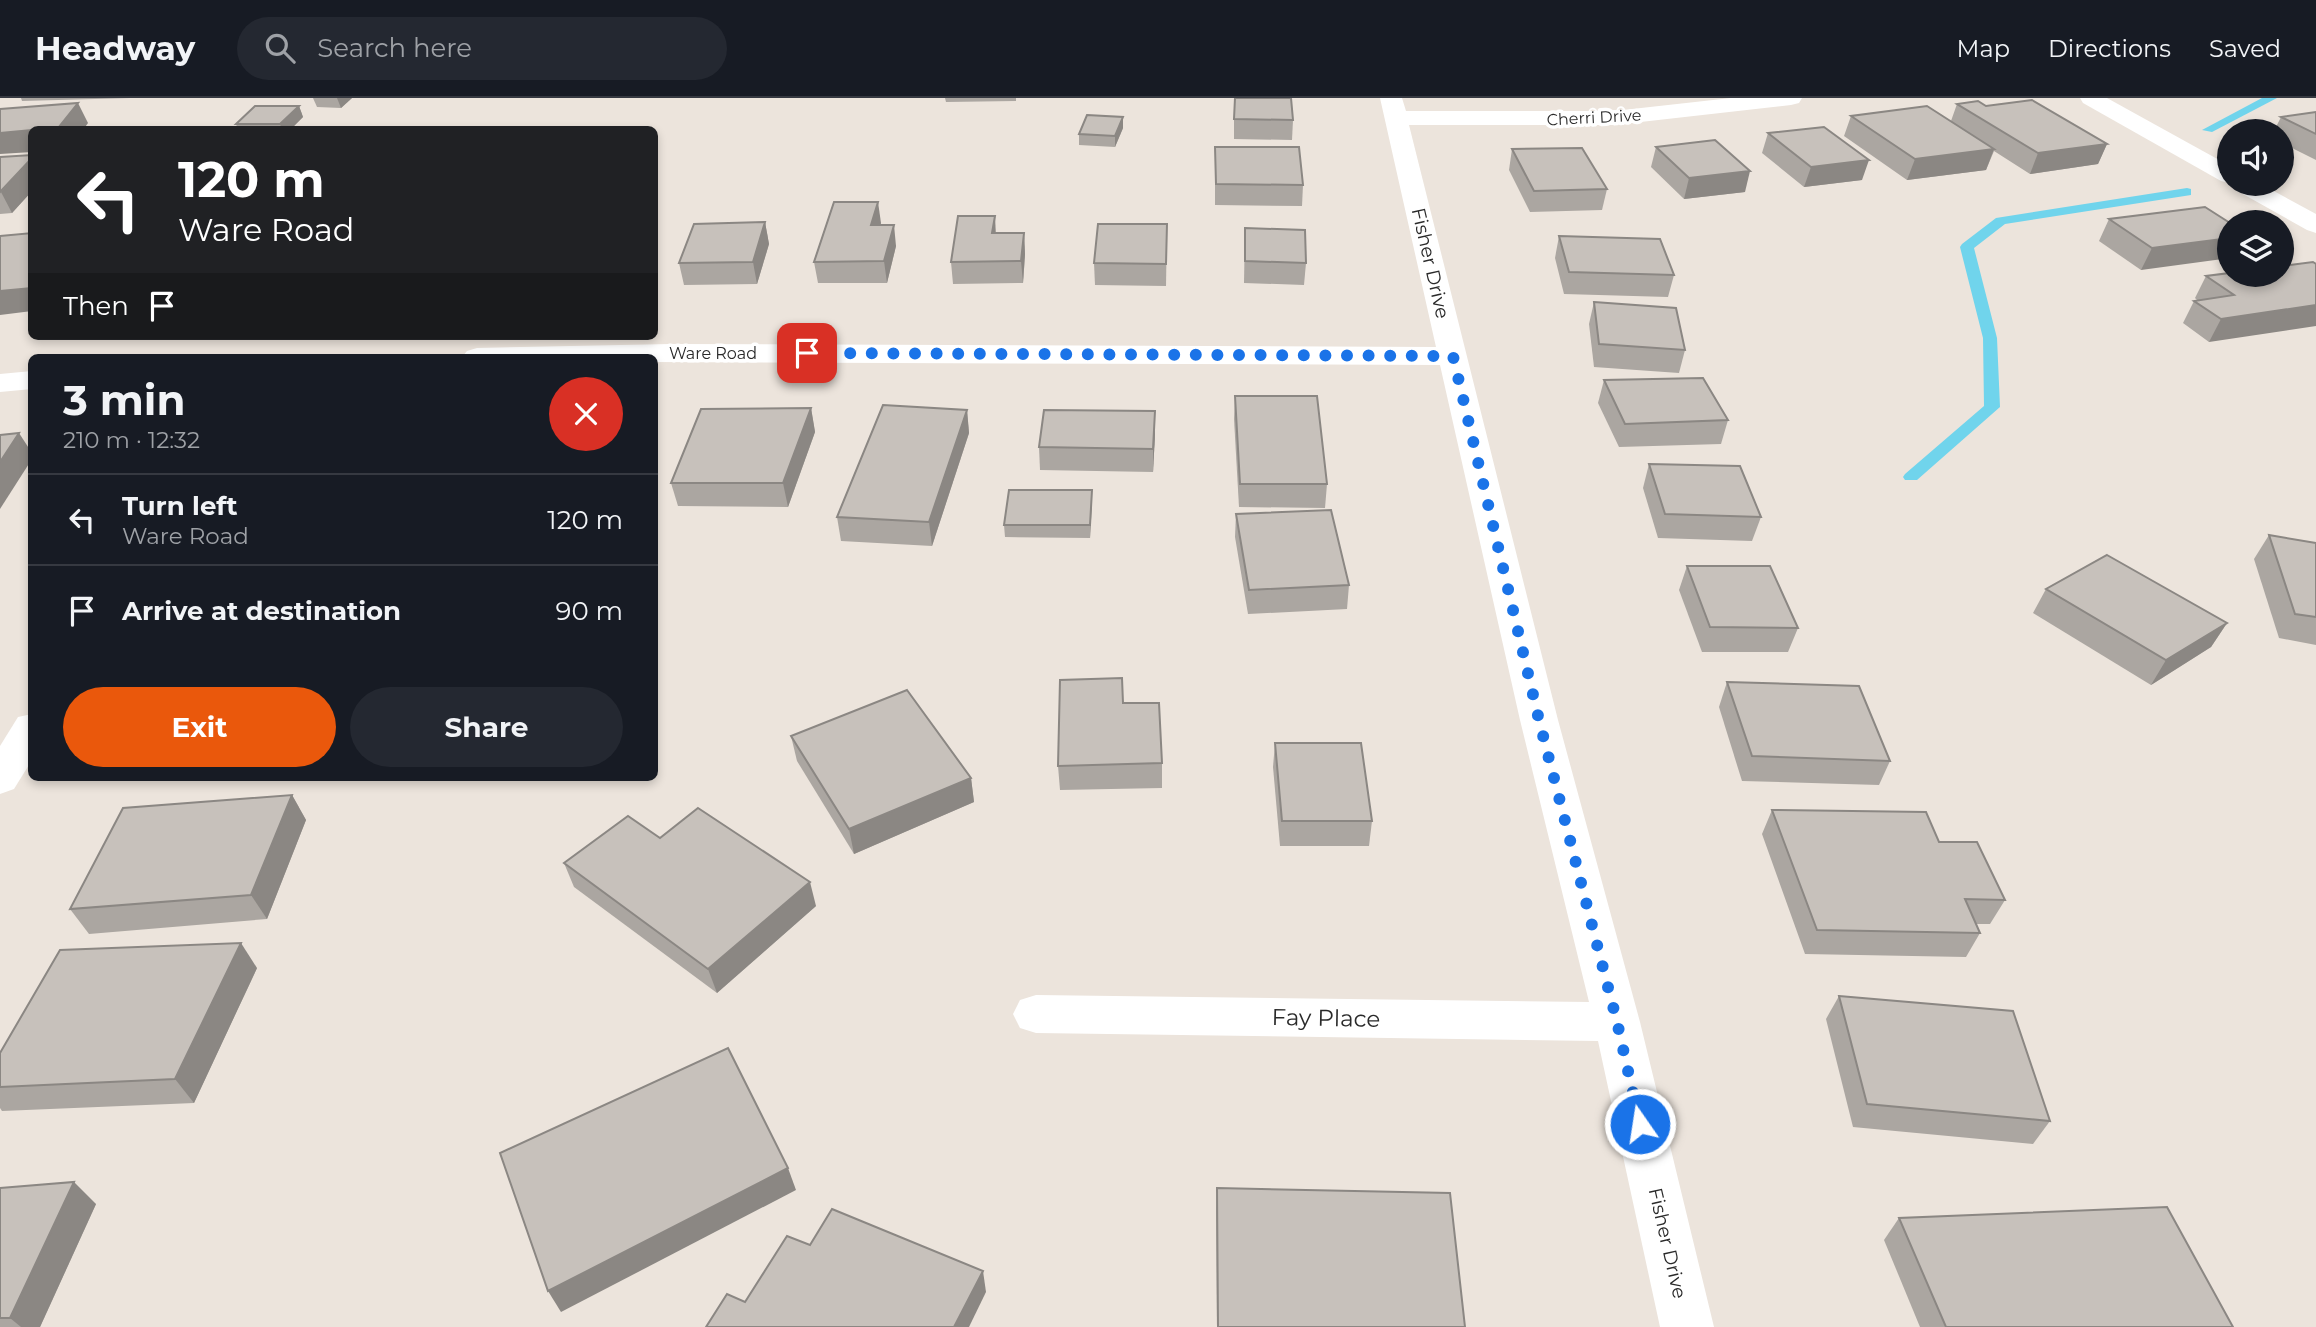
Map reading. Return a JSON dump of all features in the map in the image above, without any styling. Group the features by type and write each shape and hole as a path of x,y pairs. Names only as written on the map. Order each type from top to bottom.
{"street":[{"name":"Cherri Drive","path":"1394,108 1614,118 1791,98"},
{"path":"2091,98 2217,169"},
{"name":"Fisher Drive","path":"1394,108 1539,720 1617,1022 1687,1327"},
{"path":"2264,196 2316,225"},
{"name":"Ware Road","path":"622,354 1453,356"},
{"path":"0,383 28,380"},
{"path":"0,779 28,734"},
{"name":"Fay Place","path":"1036,1014 1617,1022"}],"building":[{"path":"1235,98 1291,98 1293,120 1234,119"},
{"path":"2032,100 2107,144 2038,153 1957,104 1978,101 1986,106"},
{"path":"78,103 60,126 28,126 28,131 0,133 0,109"},
{"path":"255,106 299,106 280,124 236,124"},
{"path":"1927,106 1994,149 1915,159 1851,116"},
{"path":"2316,112 2316,134 2294,123 2294,119 2281,117"},
{"path":"1087,115 1123,117 1115,136 1079,134"},
{"path":"1824,127 1869,160 1811,167 1768,133"},
{"path":"1715,140 1750,171 1689,178 1656,147"},
{"path":"1215,147 1299,147 1303,185 1216,184"},
{"path":"1582,148 1607,189 1534,191 1512,149"},
{"path":"28,155 28,162 0,192 0,157"},
{"path":"834,202 878,202 871,225 894,225 884,261 814,262"},
{"path":"2205,207 2217,215 2217,240 2152,248 2109,219"},
{"path":"958,216 995,216 992,233 1024,233 1021,261 951,262"},
{"path":"765,222 753,262 679,263 694,224"},
{"path":"1098,224 1167,224 1166,264 1094,263"},
{"path":"1245,228 1305,230 1306,263 1245,261"},
{"path":"28,233 28,288 0,291 0,236"},
{"path":"1559,236 1660,239 1674,275 1569,272"},
{"path":"2294,264 2316,264 2316,305 2221,319 2194,301 2234,295 2222,287 2294,287"},
{"path":"2217,275 2217,283 2206,276"},
{"path":"1594,302 1676,308 1685,350 1599,344"},
{"path":"1703,378 1728,420 1625,424 1604,380"},
{"path":"1235,396 1317,396 1327,484 1240,484"},
{"path":"883,405 967,410 929,522 837,517"},
{"path":"811,408 783,483 671,483 701,409"},
{"path":"1044,410 1155,411 1153,449 1039,447"},
{"path":"19,433 0,462 0,435"},
{"path":"1649,464 1740,466 1761,517 1665,514"},
{"path":"1009,490 1092,490 1090,525 1004,525"},
{"path":"1331,510 1349,585 1249,590 1236,514"},
{"path":"2269,535 2316,543 2316,617 2295,614"},
{"path":"2107,555 2227,623 2166,660 2046,589"},
{"path":"1687,566 1770,566 1798,628 1710,627"},
{"path":"1122,678 1123,703 1159,703 1162,763 1058,766 1060,680"},
{"path":"1727,682 1859,686 1890,761 1752,756"},
{"path":"907,690 971,778 849,829 791,736"},
{"path":"1275,743 1361,743 1372,821 1282,821"},
{"path":"292,795 251,895 70,909 123,808"},
{"path":"698,808 810,882 708,969 564,863 628,816 660,838"},
{"path":"1772,810 1926,812 1939,842 1977,842 2005,900 1965,899 1980,933 1817,930"},
{"path":"241,943 175,1079 0,1087 0,1053 60,950"},
{"path":"1839,996 2013,1011 2050,1121 1867,1104"},
{"path":"728,1048 788,1168 548,1291 500,1153"},
{"path":"74,1182 10,1318 0,1318 0,1188"},
{"path":"1217,1188 1450,1193 1465,1327 1218,1327"},
{"path":"2167,1207 2233,1327 1946,1327 1899,1218"},
{"path":"832,1209 983,1271 954,1327 706,1327 727,1294 745,1302 787,1236 810,1245"}],"waterway":[{"path":"2208,130 2271,98"},
{"path":"1911,477 1992,407 1990,338 1967,247 2001,221 2187,192"}],"route":[{"path":"807,353 1453,356 1539,720 1617,1022 1640,1124"}]}
